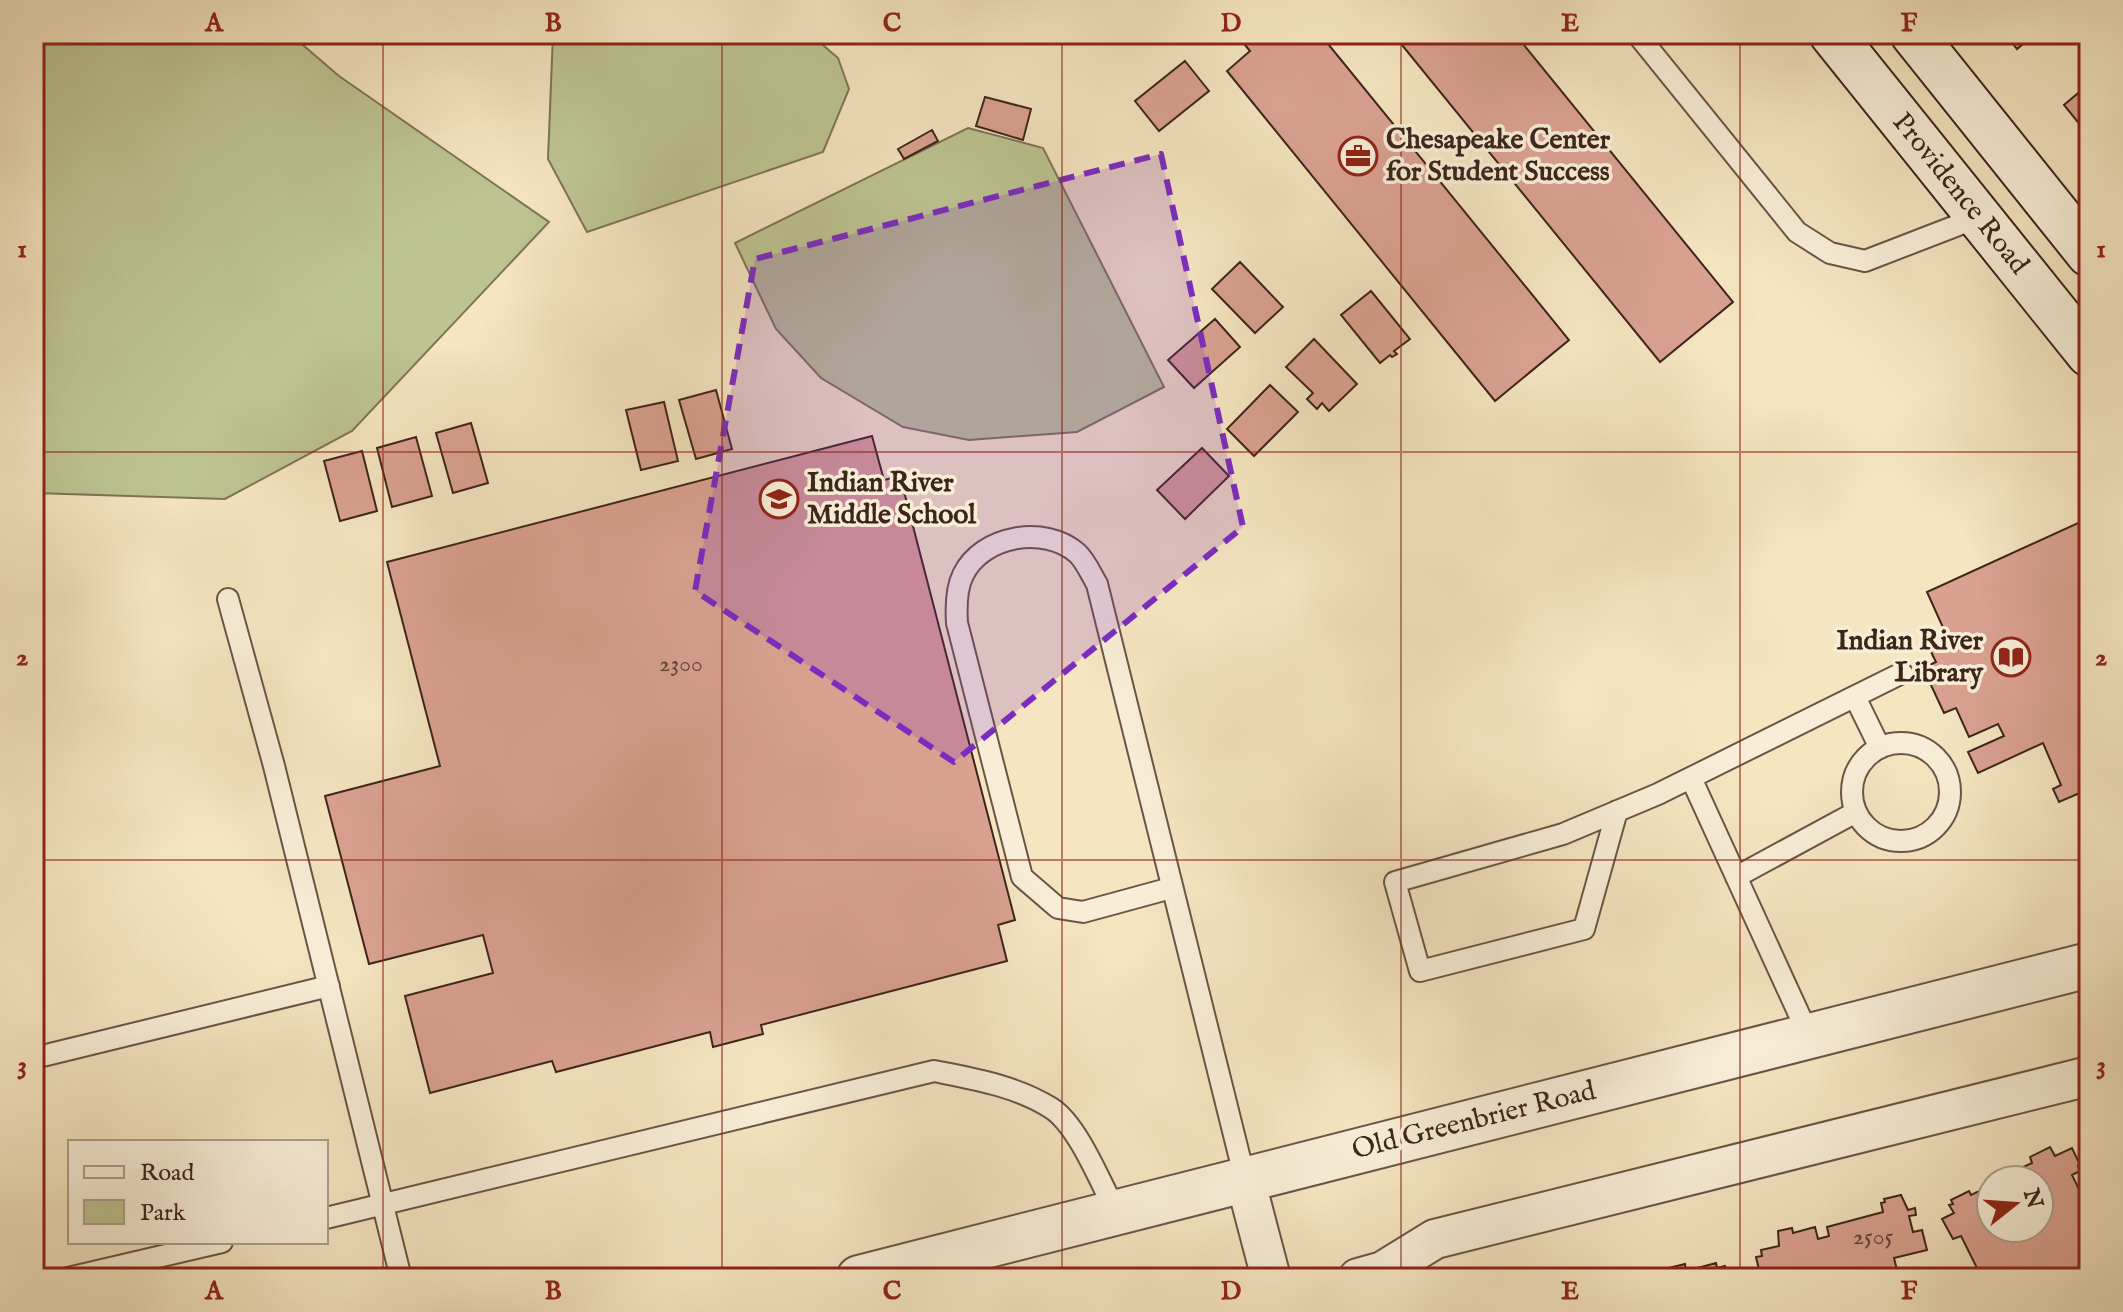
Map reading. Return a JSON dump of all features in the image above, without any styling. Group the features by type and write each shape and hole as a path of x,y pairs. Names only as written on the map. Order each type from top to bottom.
{"street":[{"name":"Providence Road","path":"1832,34 2089,354"},
{"path":"1913,34 2089,254"},
{"name":"Old Greenbrier Road","path":"859,1278 2089,965"},
{"path":"1358,1278 1383,1271 1435,1239 2089,1076"},
{"path":"1245,1179 1271,1278"}],"lane":[{"path":"1637,34 1797,232 1830,253 1865,261 1979,217"},
{"path":"1171,888 1083,912 1058,908 1022,877 957,623 956,607 963,574 987,548 1009,540 1046,537 1077,553 1097,584 1245,1179"},
{"path":"228,599 274,766 401,1278"},
{"path":"1617,811 1584,929 1420,971 1395,882 1563,834 1691,778 1902,673"},
{"path":"1855,697 1880,748"},
{"path":"1902,743 1918,746 1932,754 1943,766 1949,781 1950,797 1946,813 1925,836 1909,841 1893,841 1878,836 1865,826 1856,812 1854,780 1860,765 1880,748 1902,743"},
{"path":"1691,778 1809,1036"},
{"path":"1736,877 1856,812"},
{"path":"34,1058 329,986"},
{"path":"328,1218 934,1071 1001,1085 1054,1109 1078,1138 1116,1212"},
{"path":"68,1278 213,1244"}],"highlighted area":[{"path":"1161,154 1243,527 954,762 695,591 755,259"}],"green space":[{"path":"36,34 290,34 339,76 549,222 352,431 225,499 34,493"},
{"path":"553,34 810,34 838,58 849,89 823,152 587,232 548,159"},
{"path":"968,128 1043,148 1164,387 1077,432 969,440 903,427 821,378 776,329 735,243"}],"building":[{"name":"Chesapeake Center for Student Success","path":"1236,34 1320,34 1569,340 1495,401 1227,71 1250,51"},
{"name":"Chesapeake Center for Student Success","path":"1393,34 1515,34 1733,302 1660,362"},
{"path":"2005,34 2035,34 2017,49"},
{"path":"1185,61 1209,91 1159,131 1135,101"},
{"path":"2089,84 2089,136 2064,105"},
{"path":"985,97 1031,109 1023,140 976,126"},
{"path":"932,130 938,141 904,159 898,149"},
{"path":"1240,262 1283,307 1255,333 1212,289"},
{"path":"1371,291 1410,339 1394,351 1397,354 1380,363 1341,315"},
{"path":"1215,319 1240,347 1194,388 1168,360"},
{"path":"1314,339 1357,384 1329,411 1322,403 1317,409 1307,399 1313,393 1286,367"},
{"path":"1270,385 1298,412 1254,456 1227,429"},
{"path":"716,390 732,449 696,459 679,400"},
{"path":"664,402 678,461 641,470 626,410"},
{"path":"471,423 488,483 453,493 436,433"},
{"name":"Indian River Middle School","path":"872,436 884,480 900,476 1015,920 998,925 1007,961 761,1025 763,1034 713,1047 710,1032 556,1072 552,1061 430,1093 405,996 493,973 483,935 369,964 325,796 440,766 387,562"},
{"path":"416,437 432,496 392,507 377,448"},
{"path":"1202,448 1229,476 1185,519 1157,490"},
{"path":"362,451 377,511 340,521 324,461"},
{"name":"Indian River Library","path":"2089,518 2089,789 2059,802 2053,789 2061,785 2043,743 1978,773 1968,752 2004,736 1998,724 1969,737 1956,708 1944,713 1923,668 1936,662 1931,652 1950,643 1927,592"},
{"path":"2050,1147 2055,1156 2072,1148 2080,1171 2072,1175 2089,1210 2089,1278 1982,1278 1961,1236 1953,1239 1942,1219 1954,1213 1949,1205 1953,1204 1951,1200 1969,1191 1971,1195 1975,1193 1975,1244 2055,1244 2055,1164 2030,1164 2030,1157"},
{"path":"1901,1195 1908,1210 1915,1208 1916,1215 1909,1216 1913,1232 1922,1230 1927,1250 1894,1258 1899,1278 1761,1278 1756,1257 1762,1256 1761,1250 1779,1246 1778,1231 1792,1228 1793,1233 1815,1227 1818,1239 1829,1236 1827,1227 1883,1212 1881,1203 1885,1202 1884,1199"},
{"path":"1716,1263 1717,1268 1725,1266 1728,1278 1662,1278 1660,1270 1685,1264 1686,1271"}],"place":[{"name":"Chesapeake Center for Student Success","path":"1358,156"},
{"name":"Indian River Middle School","path":"779,499"},
{"name":"Indian River Library","path":"2011,657"}]}
